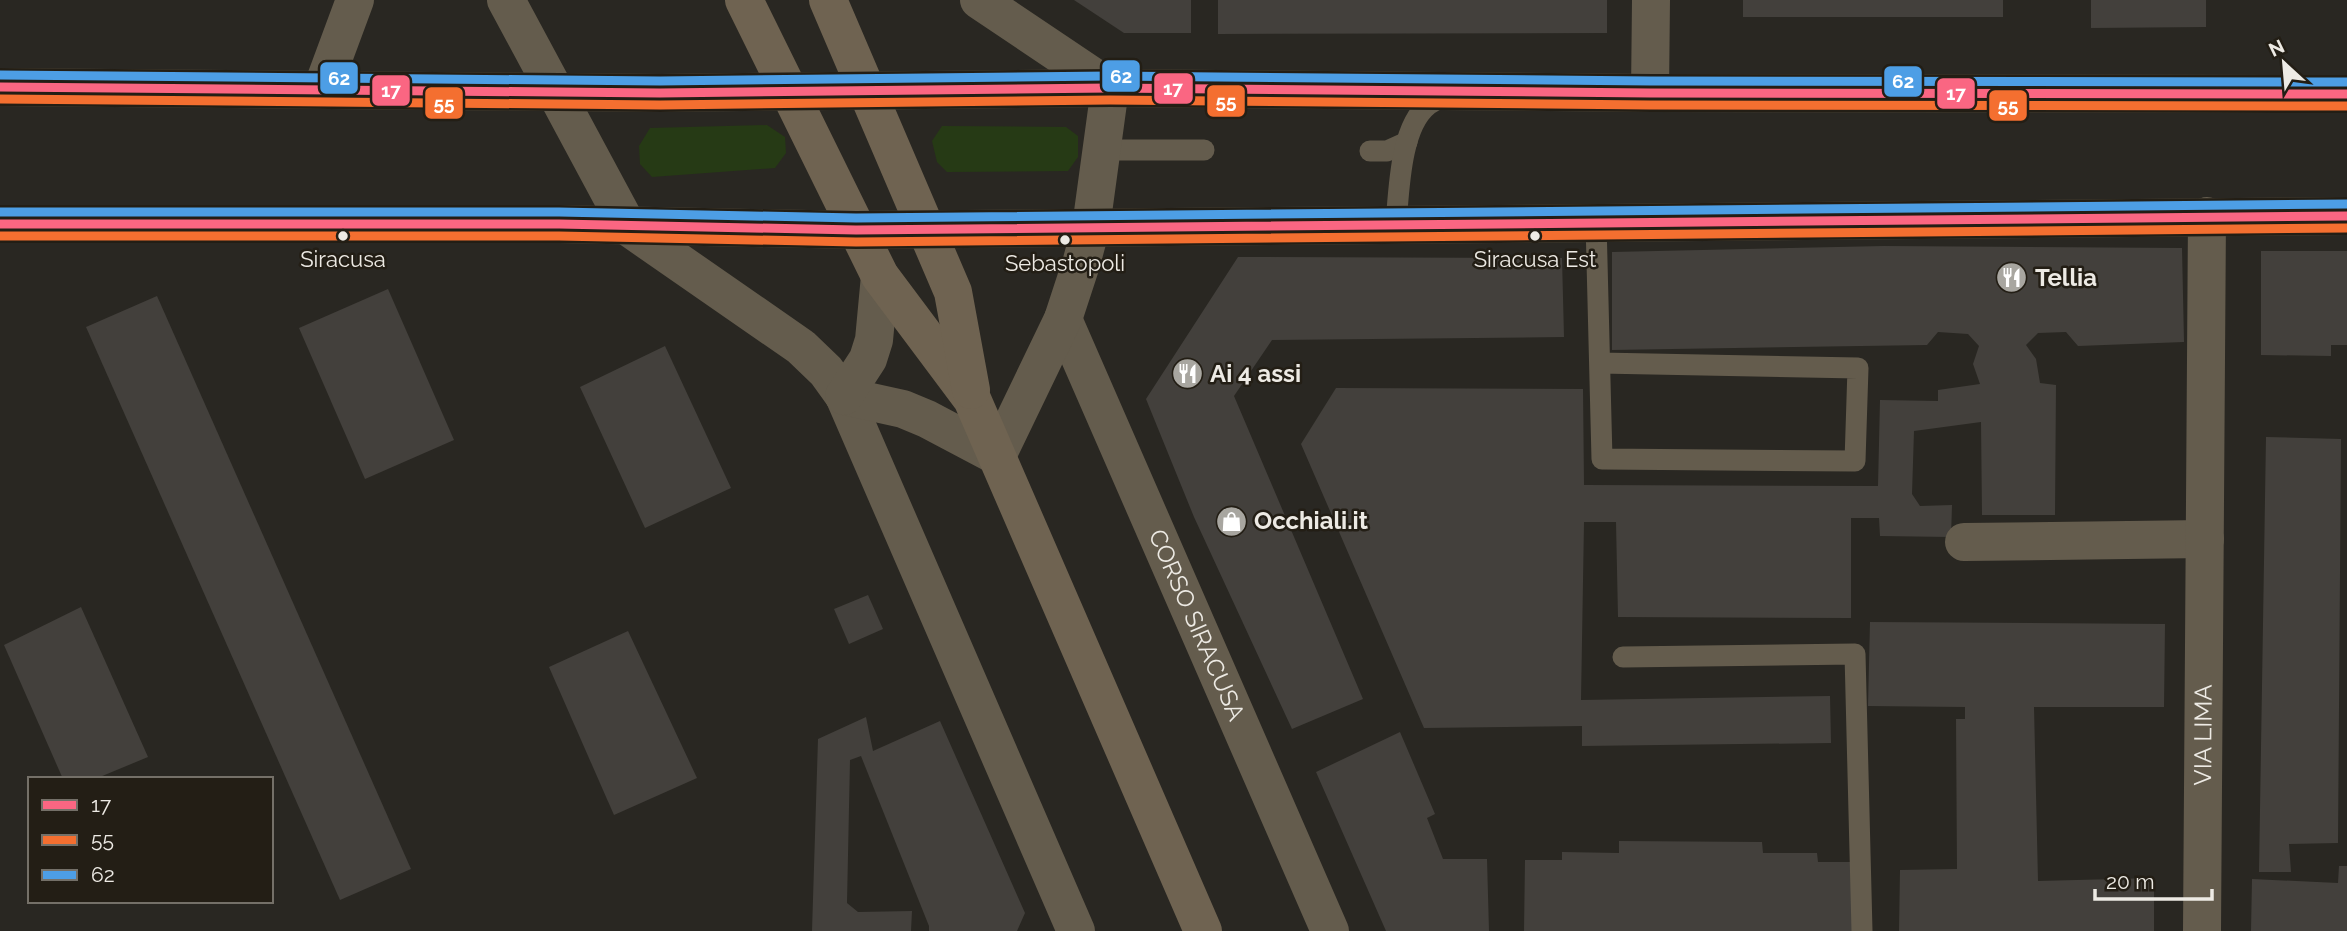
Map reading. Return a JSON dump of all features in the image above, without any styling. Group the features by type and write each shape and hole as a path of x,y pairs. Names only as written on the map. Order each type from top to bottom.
{"main road":[{"path":"744,0 880,276 972,399 1203,931"},
{"path":"828,0 953,292 972,399"},
{"path":"0,87 556,92 1110,88 1650,93 2347,94"},
{"path":"0,224 559,224 856,230 2347,216"}],"street":[{"path":"322,89 355,0"},
{"path":"506,0 628,227 801,347 826,371 844,396 1076,931"},
{"path":"844,396 903,409 997,456 1063,319 1091,227 1110,88 979,0"},
{"path":"1650,93 1651,0"},
{"name":"VIA LIMA","path":"2203,931 2207,216"},
{"path":"844,396 868,359 874,341 880,276"},
{"name":"CORSO SIRACUSA","path":"1063,319 1330,931"},
{"path":"1964,542 2205,539"}],"lane":[{"path":"1396,224 1402,160 1410,130 1427,105 1457,92"},
{"path":"1370,151 1387,151 1407,142"},
{"path":"1102,150 1204,150"},
{"path":"1596,222 1602,459 1856,461 1858,368 1600,363"},
{"path":"1623,657 1855,654 1862,931"}],"green space":[{"path":"767,125 785,137 786,153 775,168 652,177 640,164 639,146 650,128"},
{"path":"942,126 1066,127 1078,136 1078,157 1068,171 947,172 937,162 932,141"}],"building":[{"path":"1074,0 1191,0 1191,33 1124,33"},
{"path":"1218,0 1607,0 1607,33 1218,34"},
{"path":"1743,0 2003,0 2003,17 1743,17"},
{"path":"2091,0 2206,0 2206,27 2091,28"},
{"path":"1884,246 2182,248 2184,342 2078,346 2066,332 2038,333 2026,345 2036,359 2040,383 2056,385 2055,515 1982,515 1981,422 1914,431 1912,494 1920,506 1952,505 1951,537 1880,536 1879,518 1851,518 1851,618 1618,617 1616,522 1584,522 1581,700 1830,696 1831,743 1582,746 1582,726 1424,728 1301,444 1336,388 1583,389 1584,485 1878,486 1880,400 1938,401 1938,390 1980,384 1973,364 1979,346 1968,334 1938,332 1927,345 1612,350 1612,252"},
{"path":"2261,251 2347,251 2347,345 2331,345 2331,356 2261,355"},
{"path":"1238,257 1562,258 1564,337 1272,340 1234,396 1363,699 1292,729 1194,517 1146,399"},
{"path":"388,289 454,440 365,479 299,328"},
{"path":"157,296 411,869 340,900 86,327"},
{"path":"665,346 731,488 645,528 580,387"},
{"path":"2266,437 2341,439 2338,843 2289,844 2291,872 2259,872"},
{"path":"868,595 883,629 849,644 834,609"},
{"path":"81,607 148,757 100,777 62,777 4,645"},
{"path":"1870,622 2165,624 2164,707 2034,707 2038,881 2154,878 2154,931 1899,931 1900,870 1957,869 1956,719 1965,719 1965,707 1868,706"},
{"path":"628,631 697,778 614,815 549,667"},
{"path":"866,717 873,751 940,721 1025,913 1017,931 929,931 861,756 850,760 847,903 858,912 912,911 911,931 812,931 818,739"},
{"path":"1400,732 1435,814 1427,818 1443,859 1487,859 1489,931 1386,931 1316,772"},
{"path":"1619,841 1762,842 1763,853 1817,853 1818,862 1855,862 1854,931 1524,931 1525,860 1562,860 1562,852 1619,853"},
{"path":"2339,866 2347,866 2347,931 2251,931 2252,879 2338,883"}],"transit line":[{"name":"62","path":"0,75 660,81 1110,76 1650,81 2347,82"},
{"name":"17","path":"0,87 660,93 1110,88 1650,93 2347,94"},
{"name":"55","path":"0,99 660,105 1110,100 1650,105 2347,106"},
{"name":"62","path":"0,212 559,212 856,218 2347,204"},
{"name":"17","path":"0,224 559,224 856,230 2347,216"},
{"name":"55","path":"0,236 559,236 856,242 2347,228"}],"place":[{"name":"Siracusa","path":"343,236"},
{"name":"Siracusa Est","path":"1535,236"},
{"name":"Sebastopoli","path":"1065,240"},
{"name":"Tellia","path":"2012,278"},
{"name":"Ai 4 assi","path":"1187,374"},
{"name":"Occhiali.it","path":"1231,521"}]}
